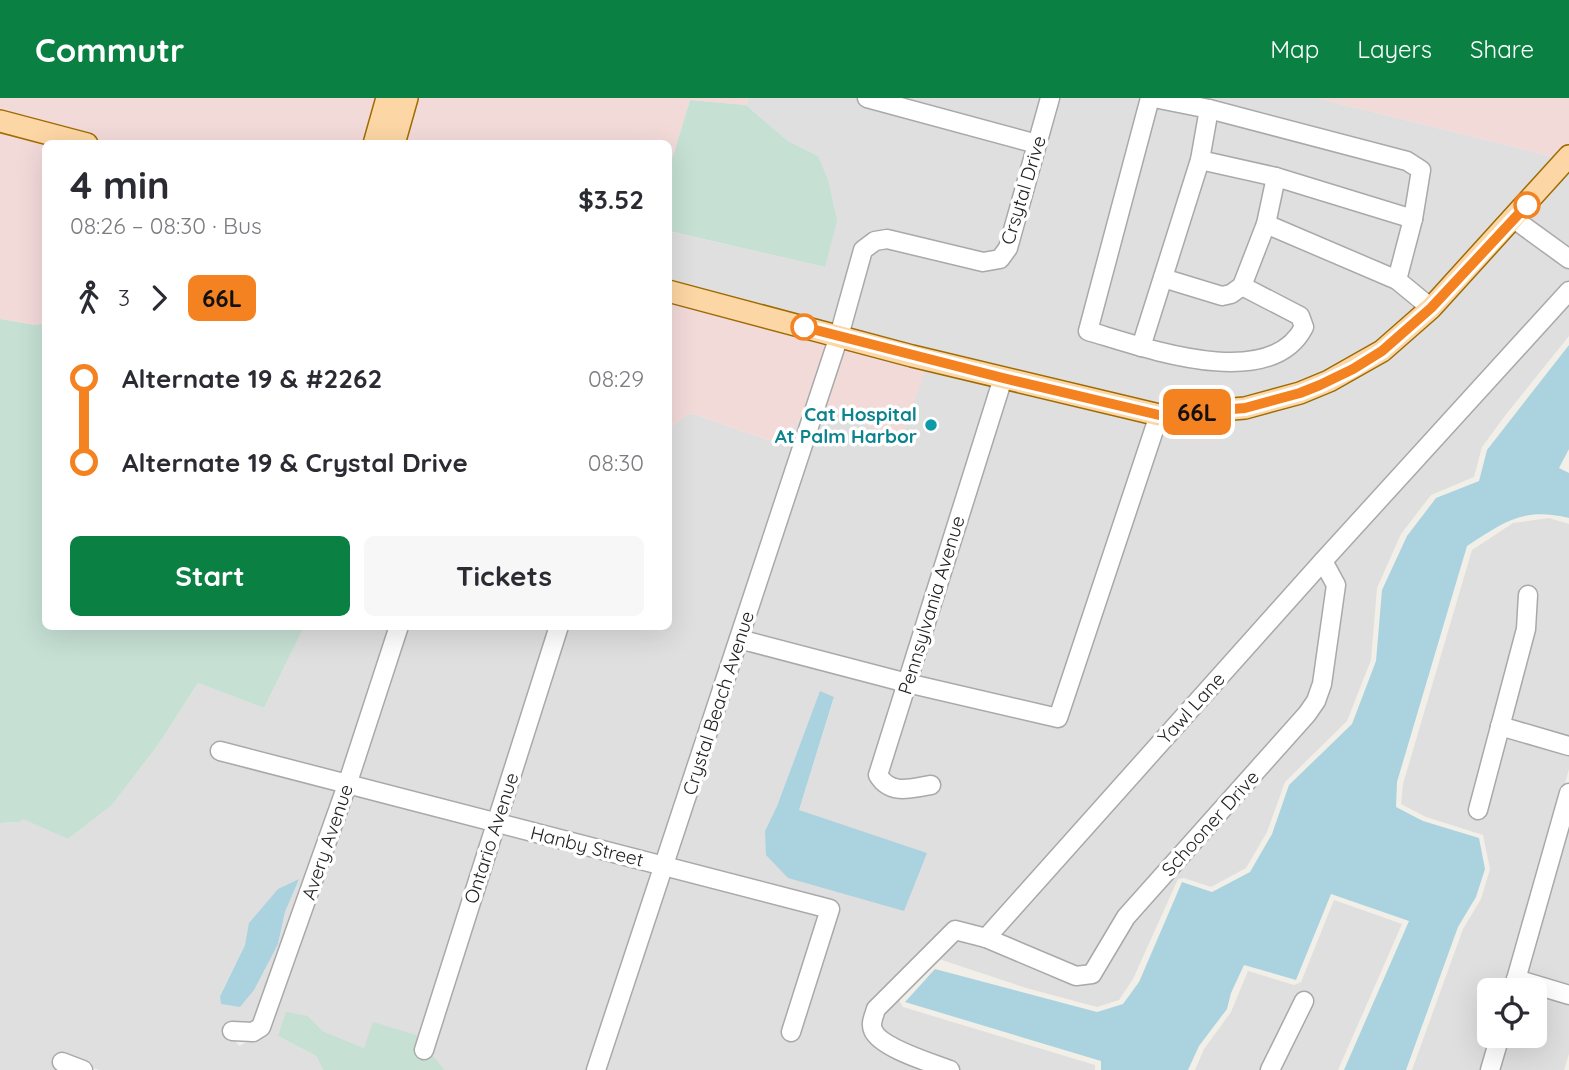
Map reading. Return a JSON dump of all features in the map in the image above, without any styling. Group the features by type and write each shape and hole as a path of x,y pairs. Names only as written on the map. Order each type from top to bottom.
{"main road":[{"path":"375,140 387,98"},
{"path":"395,140 407,98"},
{"path":"0,121 72,140"},
{"path":"672,292 1003,378 1159,415 1245,408 1300,393 1353,369 1410,328 1514,219 1569,156"}],"street":[{"path":"867,98 1037,144"},
{"name":"Crsytal Drive","path":"839,336 863,250 875,241 887,239 983,262 1000,259 1008,248 1051,98"},
{"path":"1242,286 1300,316 1304,327 1299,337 1284,352 1251,362 1204,361 1141,347 1088,331 1152,98 1406,161 1421,170 1413,219 1397,280"},
{"path":"1141,347 1200,160 1209,110"},
{"path":"1200,160 1276,177 1413,219"},
{"path":"1163,278 1222,296 1231,295 1242,286 1266,224 1276,177"},
{"path":"1514,219 1569,259"},
{"path":"1266,224 1397,280 1431,308"},
{"name":"Yawl Lane","path":"986,938 1569,291"},
{"name":"Crystal Beach Avenue","path":"596,1070 839,336"},
{"name":"Pennsylvania Avenue","path":"931,785 897,790 884,784 878,775 1003,378"},
{"path":"739,639 1058,718 1159,415"},
{"name":"Schooner Drive","path":"986,938 1076,976 1092,974 1126,917 1316,701 1329,646 1336,585 1323,561"},
{"path":"1478,810 1526,629 1528,595"},
{"name":"Avery Avenue","path":"232,1031 253,1032 261,1027 347,785 398,630"},
{"name":"Ontario Avenue","path":"425,1050 558,630"},
{"path":"1500,726 1569,746"},
{"name":"Hanby Street","path":"220,751 664,865"},
{"path":"1516,978 1569,793"},
{"path":"664,865 830,909 791,1032"},
{"path":"950,1070 881,1041 872,1029 873,1019 876,1009 955,930 986,938"},
{"path":"1547,991 1569,995"},
{"path":"1270,1070 1304,1001"},
{"path":"1490,1070 1496,1048"},
{"path":"62,1062 83,1070"}],"shaded area":[{"path":"0,98 380,98 368,140 97,140 0,115"},
{"path":"414,98 748,98 746,105 690,100 672,159 672,140 402,140"},
{"path":"748,98 857,98 867,105 1030,148 1002,245 996,253 983,256 873,235 835,326 672,285 672,232 825,267 818,156 788,141 746,105"},
{"path":"887,98 1044,98 1033,136"},
{"path":"1058,98 1143,98 1082,329 1251,368 1286,357 1304,342 1310,330 1250,283 1270,232 1389,284 1422,308 1349,364 1277,394 1160,409 848,329 869,253 887,245 1001,265"},
{"path":"1183,98 1317,98 1558,158 1430,300 1404,279 1428,176"},
{"path":"1317,98 1569,98 1569,146 1558,158"},
{"path":"1155,104 1202,114 1193,159 1137,339 1096,327"},
{"path":"1215,117 1404,166 1414,173 1408,211 1207,156"},
{"path":"0,127 42,143 42,324 35,325 0,319"},
{"path":"1569,166 1569,252 1523,219"},
{"path":"1205,167 1268,181 1260,222 1236,282 1228,289 1171,274"},
{"path":"1281,184 1405,222 1392,272 1273,220"},
{"path":"1515,228 1569,266 1569,281 984,931 1074,981 1132,921 1313,718 1331,562 1569,300 1569,336 1482,447 1474,477 1431,495 1401,534 1377,588 1371,660 1347,721 1285,782 1267,832 1246,868 1211,887 1184,878 1178,879 1133,979 1119,1000 1097,1007 1026,988 933,957 902,988 907,990 899,1000 903,1007 1095,1065 1095,1070 603,1070 669,872 822,913 783,1036 796,1040 838,905 673,861 744,646 898,686 872,773 898,796 938,789 935,778 897,784 885,775 911,690 1063,726 1164,421 1333,386","holes":["820,692 834,698 799,810 765,831"]},
{"path":"1168,286 1243,293 1295,320 1297,326 1280,347 1250,356 1204,355 1150,343"},
{"path":"672,299 831,340 808,409 780,444 690,413 672,426"},
{"path":"844,343 927,365 901,439 822,408"},
{"path":"927,365 994,382 902,675 747,635 822,408"},
{"path":"1007,385 1151,419 1053,711 915,678"},
{"path":"808,409 660,858 504,820 565,630 672,630 672,426 690,413 780,444"},
{"path":"1549,518 1569,524 1569,739 1509,722 1519,628 1470,813 1482,817 1505,734 1569,752 1569,769 1509,978 1477,978 1477,1048 1489,1048 1483,1070 1412,1070 1463,929 1481,899 1490,869 1483,835 1426,817 1401,804 1403,784 1472,550 1513,523"},
{"path":"1322,573 1329,586 1322,644 1310,698 1088,968 1077,970 996,936"},
{"path":"303,630 391,630 343,778 215,744 213,756 339,789 257,1022 232,1036 239,1046 266,1032 352,793 487,827 420,1041 364,1048 323,1031 308,1016 278,1036 316,1056 323,1070 99,1070 59,1055 66,1070 0,1070 0,823 19,822 23,818 68,839 112,805 158,745 198,683 264,708","holes":["298,880 285,912 278,944 222,1004 220,995 245,945"]},
{"path":"405,630 551,630 491,816 356,781"},
{"path":"1569,818 1569,989 1547,982 1547,978 1524,975"},
{"path":"500,831 656,869 589,1070 445,1070 430,1054"},
{"path":"1334,900 1402,924 1338,1070 1277,1070 1312,999 1300,993 1263,1070 1195,1070 1204,1049 1231,1012 1248,971 1294,985 1301,982"},
{"path":"1547,995 1569,1001 1569,1054 1564,1070 1497,1070 1503,1048 1547,1048"}],"green space":[{"path":"690,100 746,105 788,141 818,156 828,180 837,221 825,267 672,232 672,159"},
{"path":"0,319 35,325 42,324 42,630 303,630 264,708 198,683 158,745 112,805 68,839 23,819 19,822 0,823"},
{"path":"286,1012 308,1016 323,1031 364,1048 373,1022 416,1035 420,1041 417,1054 429,1058 430,1053 445,1070 323,1070 316,1056 278,1036"}],"water":[{"path":"1569,345 1569,449 1559,468 1569,473 1569,518 1539,514 1515,519 1467,546 1397,782 1396,807 1423,821 1479,838 1485,869 1476,897 1458,927 1406,1070 1344,1070 1409,921 1331,894 1296,980 1244,965 1227,1009 1199,1046 1188,1070 1101,1070 1101,1061 905,1002 935,969 1097,1012 1123,1004 1139,982 1182,882 1212,892 1250,872 1272,834 1289,785 1352,724 1376,661 1382,590 1407,536 1436,498 1479,481 1487,450"},
{"path":"820,691 834,697 799,810 927,853 904,911 788,878 766,855 765,831"},
{"path":"299,879 285,912 278,944 254,990 240,1007 221,1004 220,996 245,945 249,923 278,889"}],"bus line":[{"name":"66L","path":"804,327 912,356 1159,415 1245,408 1320,385 1382,351 1431,308 1527,205"}],"place":[{"name":"Cat Hospital At Palm Harbor","path":"931,425"}]}
